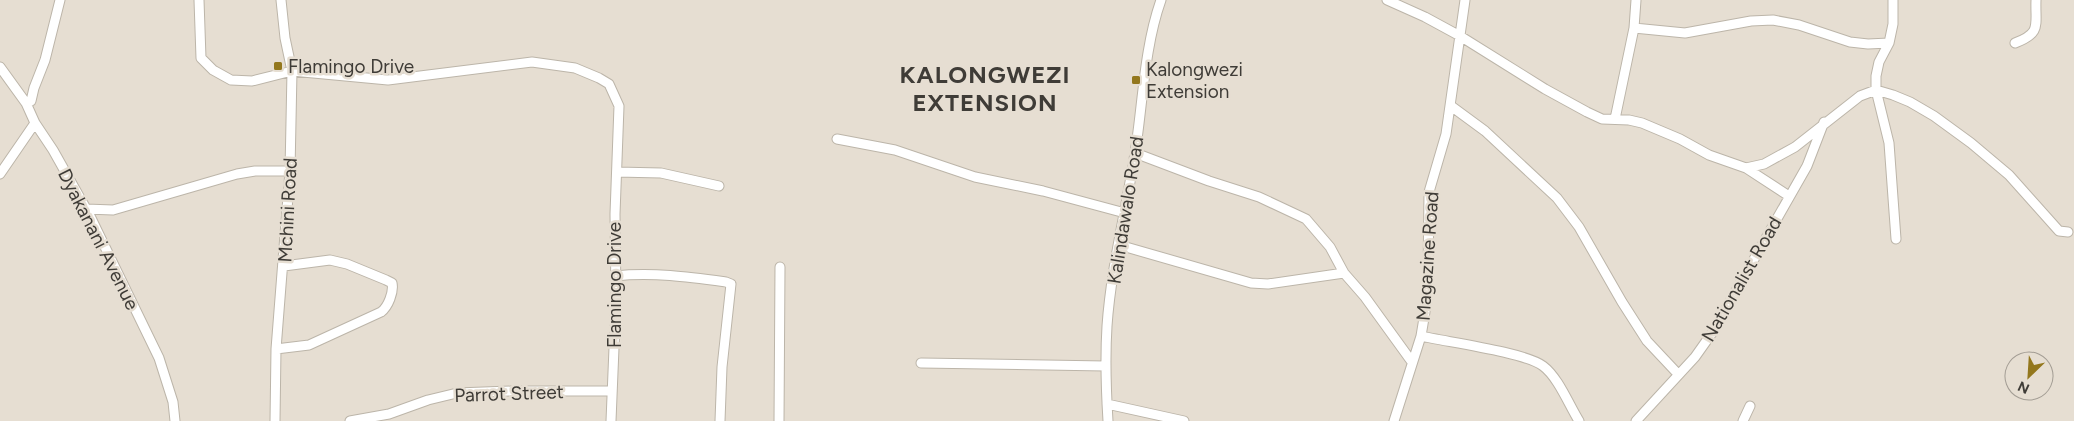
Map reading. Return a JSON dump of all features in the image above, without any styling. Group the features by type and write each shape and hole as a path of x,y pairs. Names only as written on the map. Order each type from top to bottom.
{"street":[{"path":"26,103 31,101 45,60 60,0"},
{"name":"Flamingo Drive","path":"199,0 201,58 213,70 230,80 252,81 292,71 388,80 532,62 575,68 609,84 615,94 618,106 611,421"},
{"name":"Mchini Road","path":"275,421 276,349 290,171 292,71 285,38 281,0"},
{"name":"Kalindawalo Road","path":"1108,421 1105,366 1107,324 1155,18 1162,0"},
{"path":"1386,0 1460,36 1545,89 1587,112 1602,118 1629,120 1680,139 1709,155 1746,168 1789,196"},
{"name":"Magazine Road","path":"1394,421 1420,336 1428,279 1429,192 1446,134 1465,0"},
{"path":"1614,119 1634,28 1636,0"},
{"path":"1893,0 1894,8 1889,43 1879,62 1876,90 1889,143 1896,239"},
{"path":"2015,43 2029,38 2033,33 2036,0"},
{"path":"1634,28 1685,33 1751,21 1773,20 1799,25 1850,42 1868,44 1889,43"},
{"name":"Dyakanani Avenue","path":"0,67 26,103 35,123 53,150 86,209 159,358 173,402 175,421"},
{"path":"1746,168 1764,164 1795,146 1860,96 1876,90 1910,102 1934,116 1964,138 2009,175 2059,231 2068,232"},
{"path":"1451,106 1485,131 1556,198 1579,227 1647,341 1678,374"},
{"name":"Nationalist Road","path":"1636,421 1695,357 1712,334 1807,166 1824,122"},
{"path":"0,174 35,123"},
{"path":"837,139 895,150 976,177 1043,191 1125,213"},
{"path":"1135,153 1209,181 1259,197 1306,219 1330,247 1344,273 1365,297 1412,362"},
{"path":"86,209 112,210 237,174 255,171 290,171"},
{"path":"617,172 661,173 720,186"},
{"path":"1119,245 1252,283 1268,284 1344,273"},
{"path":"276,349 309,345 380,312 386,307 393,288 392,283 386,280 347,264 330,260 284,266"},
{"path":"779,421 780,267"},
{"path":"615,276 640,273 681,276 731,284 722,367 720,421"},
{"path":"1420,336 1512,355 1542,366 1563,392 1579,421"},
{"path":"921,363 1105,366"},
{"name":"Parrot Street","path":"350,421 404,410 428,400 457,393 612,391"},
{"path":"1107,404 1184,421"},
{"path":"1743,421 1750,406"}],"place":[{"name":"Flamingo Drive","path":"278,66"},
{"name":"Kalongwezi Extension","path":"1136,80"}],"district":[{"name":"KALONGWEZI EXTENSION","path":"985,89"}]}
